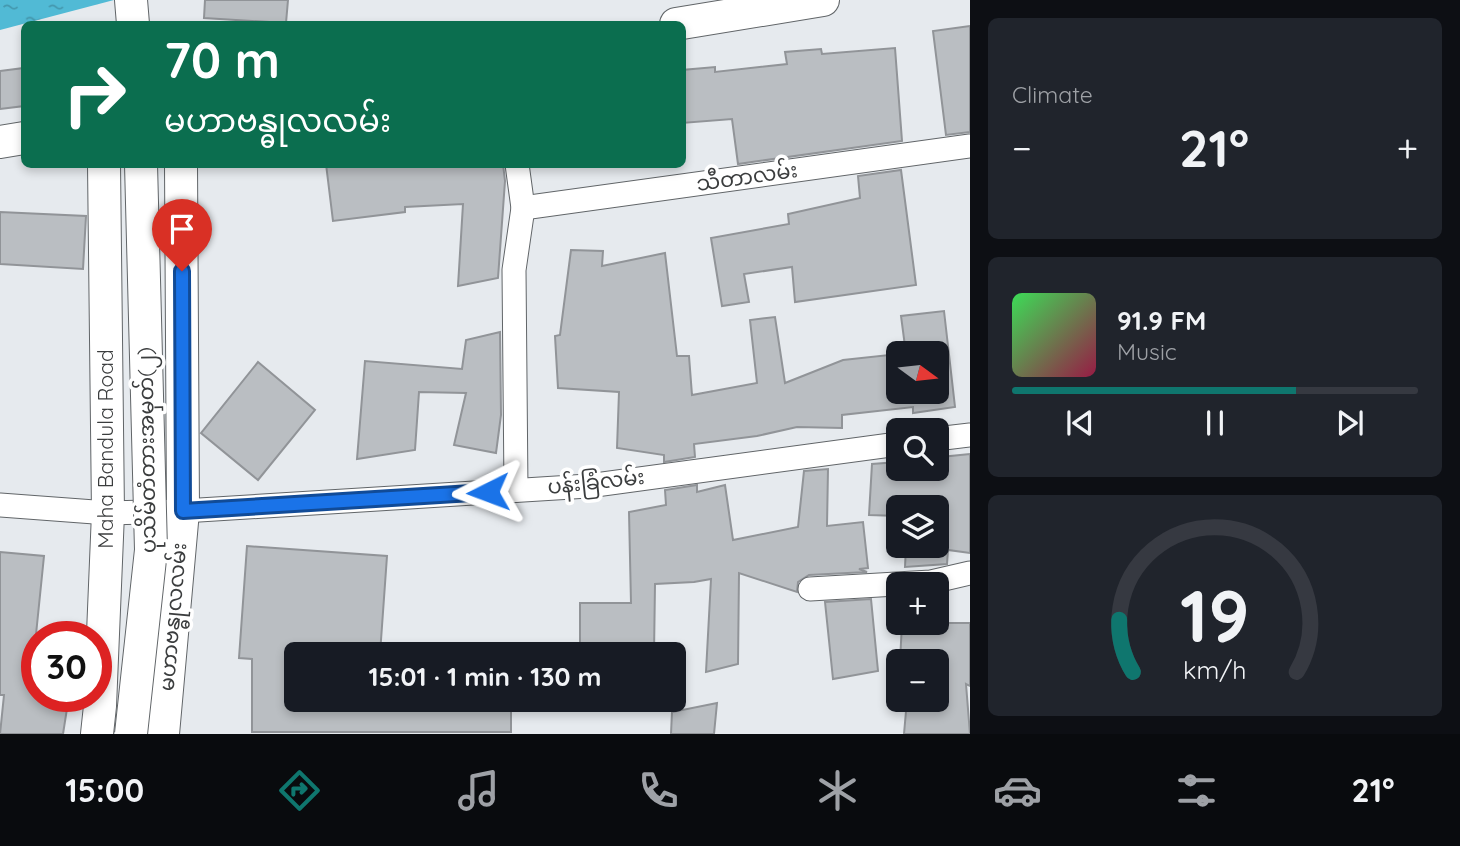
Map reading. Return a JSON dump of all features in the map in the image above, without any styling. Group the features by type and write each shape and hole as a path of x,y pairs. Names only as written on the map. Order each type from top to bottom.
{"main road":[{"path":"131,0 133,21"},
{"path":"686,22 823,0"},
{"path":"0,142 21,138"},
{"name":"Maha Bandula Road","path":"97,734 108,513 104,168"},
{"name":"ပုသိမ်တံတားအမှတ်(၂)","path":"131,734 151,551 141,168"},
{"name":"မဟာဗန္ဓုလလမ်း","path":"163,734 183,511 181,168"}],"street":[{"name":"သီတာလမ်း","path":"523,208 970,146"},
{"path":"516,490 514,270 523,208 518,168"},
{"path":"949,437 970,435"},
{"name":"ပန်းခြံလမ်း","path":"0,505 108,513 183,511 588,486 886,446"},
{"path":"810,589 931,582 970,573"}],"water":[{"path":"0,0 114,0 34,21 21,21 21,24 0,30"}],"building":[{"path":"205,0 288,0 286,21 204,18"},
{"path":"970,26 970,132 946,135 933,31"},
{"path":"895,48 902,141 738,164 732,119 686,123 686,70 715,67 715,72 787,64 785,52 821,49 822,54"},
{"path":"21,68 21,106 0,109 0,71"},
{"path":"326,168 503,168 505,181 498,278 458,286 463,204 405,207 405,212 333,221"},
{"path":"901,170 916,285 795,302 792,267 744,274 749,302 722,306 711,238 789,224 788,214 860,198 858,176"},
{"path":"0,212 86,216 83,269 0,264"},
{"path":"571,250 603,251 602,266 665,253 677,356 689,356 692,395 757,383 750,320 775,317 785,383 843,360 886,355 886,404 949,404 949,355 955,407 913,413 913,407 842,415 842,428 797,427 757,436 694,444 695,457 664,462 664,455 617,448 619,392 558,388 555,336 560,335"},
{"path":"944,311 947,341 904,341 901,316"},
{"path":"500,332 501,415 496,453 454,445 466,393 419,392 415,450 357,459 365,361 462,369 466,340"},
{"path":"258,362 315,410 258,480 201,433"},
{"path":"970,454 970,553 949,550 949,495 886,495 886,516 869,515 872,464 886,463 886,481 949,481 949,456"},
{"path":"828,469 827,526 863,522 868,568 859,569 867,572 809,575 798,582 797,592 739,573 738,664 706,672 711,579 655,584 654,642 580,642 580,603 631,603 629,512 666,505 665,490 697,485 697,492 725,485 733,540 798,527 804,471"},
{"path":"247,546 387,556 381,642 284,642 284,712 511,712 511,732 252,732 252,659 239,658"},
{"path":"0,552 44,556 37,621 21,621 21,712 66,712 63,734 0,734 4,695 0,695"},
{"path":"905,558 947,558 947,564 905,567"},
{"path":"871,599 878,671 833,679 825,602"},
{"path":"949,623 970,623 970,686 966,684 970,734 904,734 906,712 949,712 949,649 901,649 901,635 949,635"},
{"path":"717,703 714,734 671,734 672,712 686,712 686,709"}],"route":[{"path":"182,271 183,511 488,492"}]}
